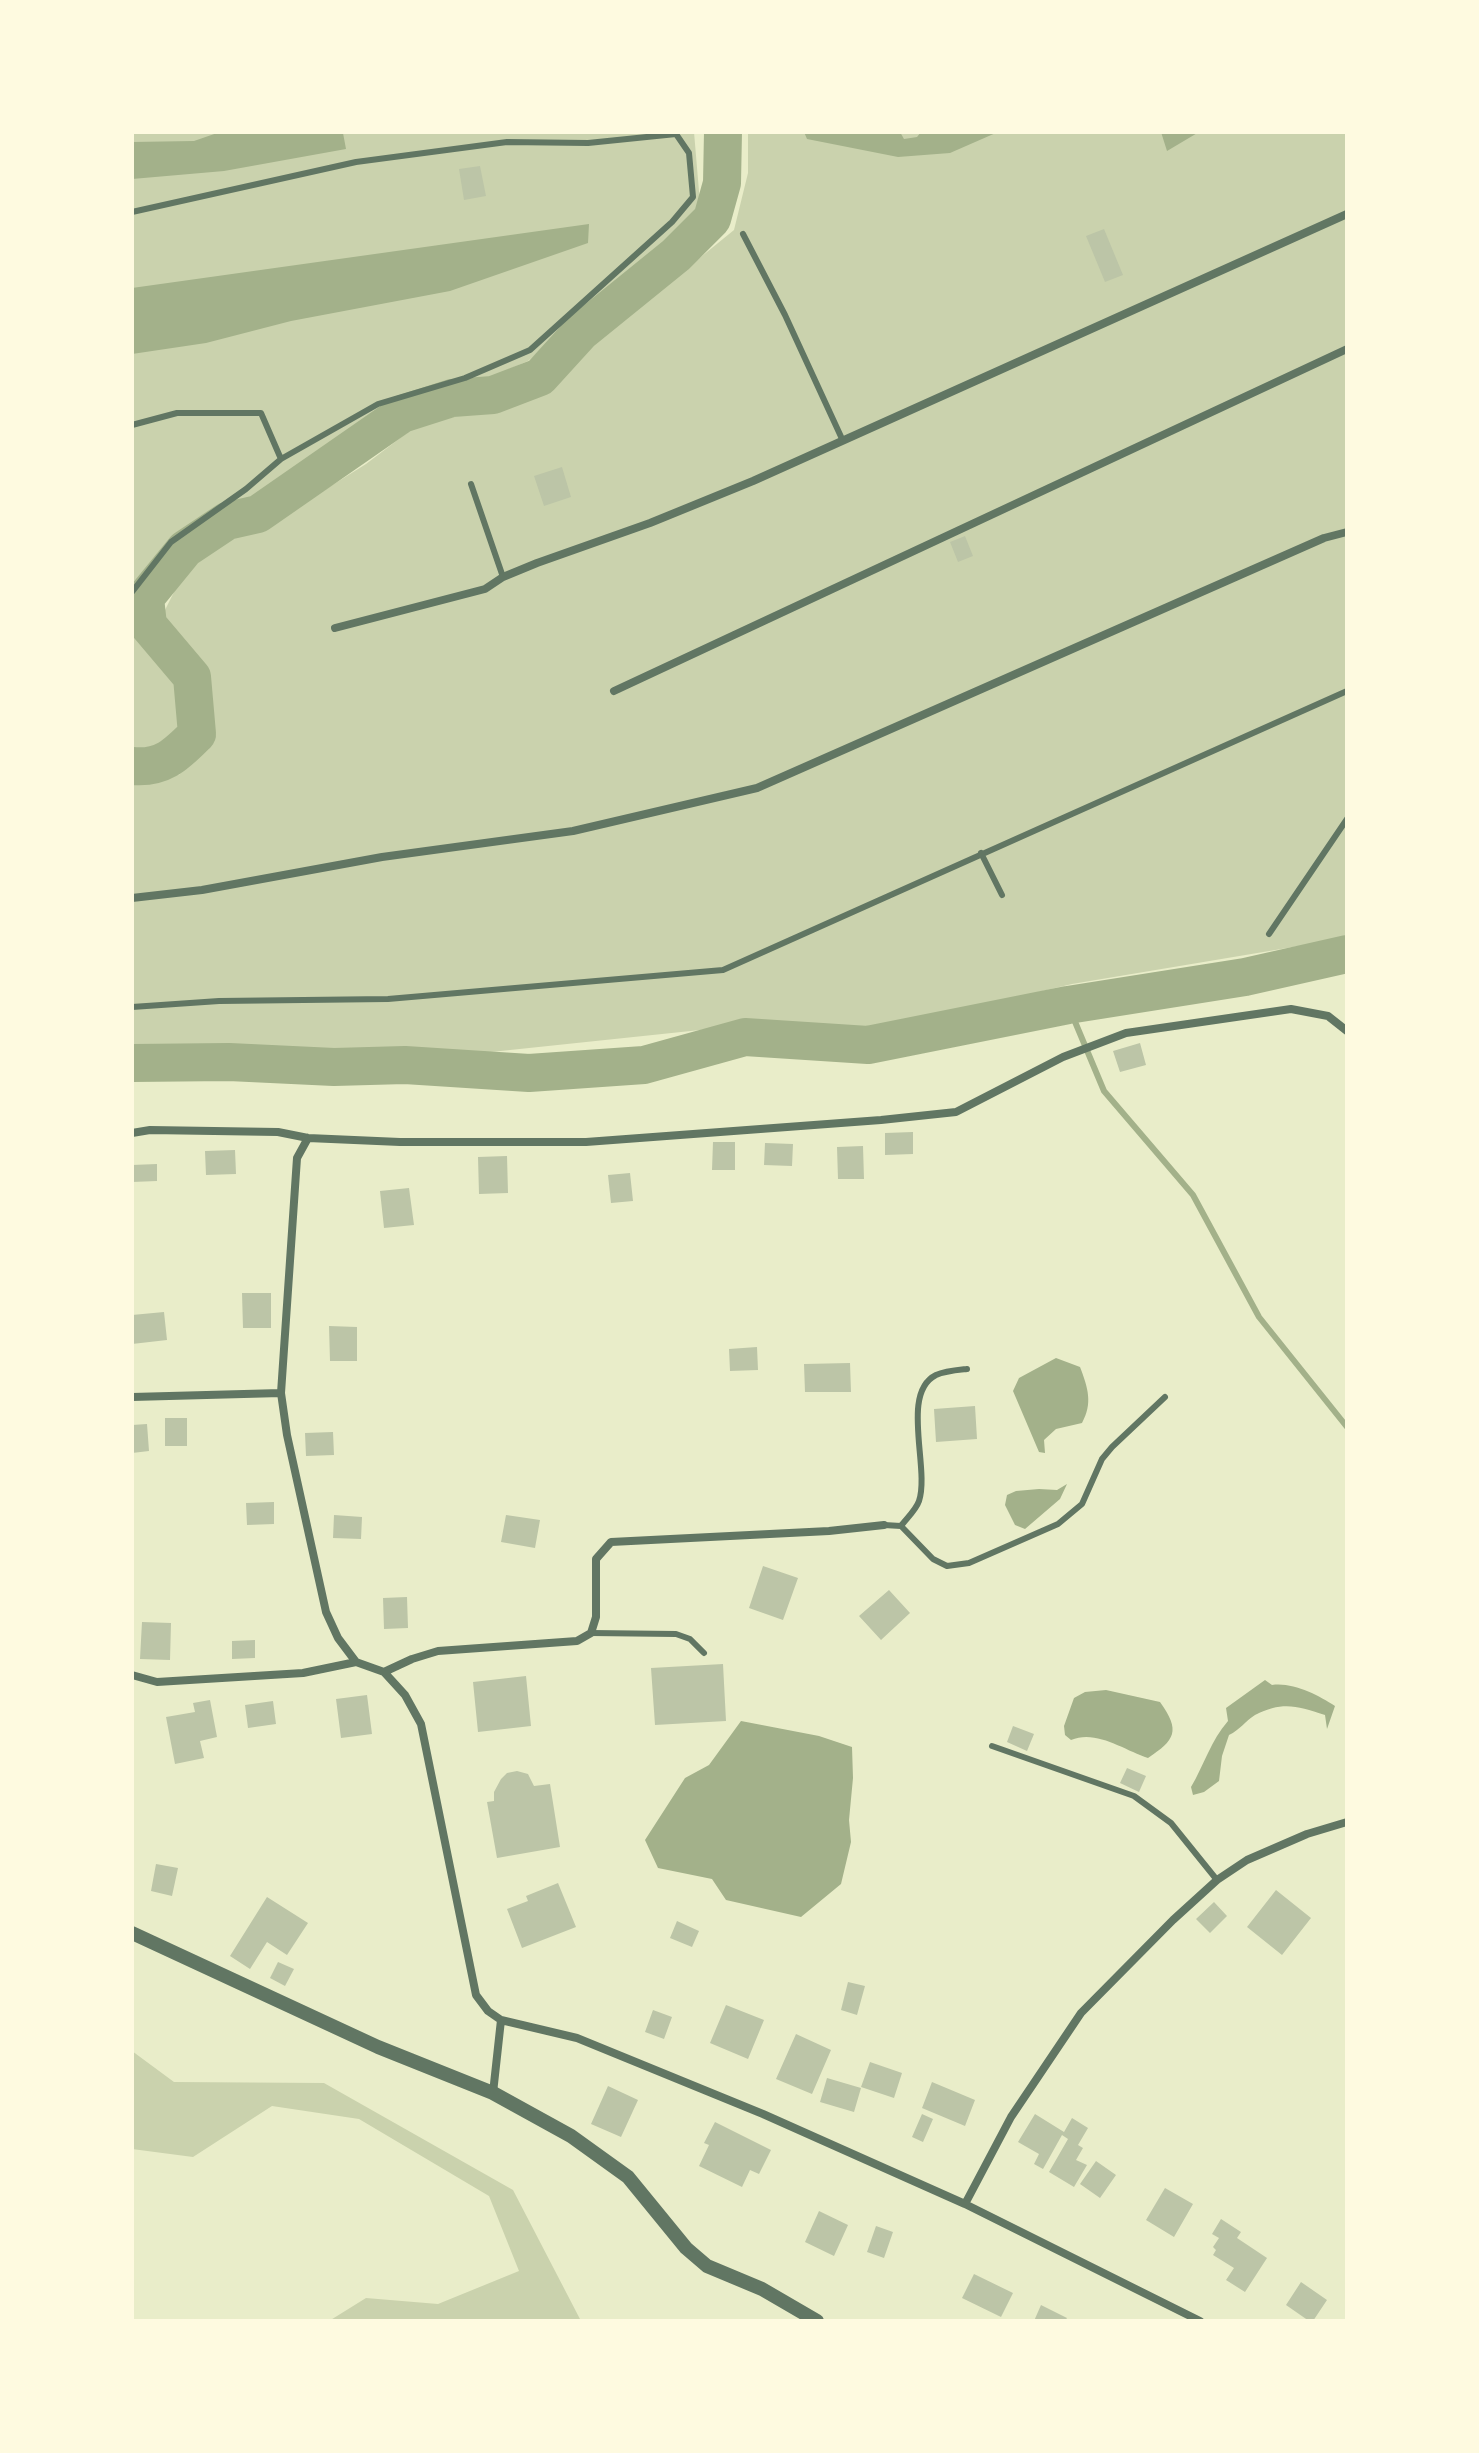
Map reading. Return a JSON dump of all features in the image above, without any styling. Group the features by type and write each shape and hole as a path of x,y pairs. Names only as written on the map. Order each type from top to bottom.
{"street":[{"path":"335,628 485,589 503,577 753,481 1347,214"},
{"path":"614,691 1347,349"},
{"path":"132,898 202,890 382,857 573,831 757,788 1324,538 1347,532"},
{"path":"132,1133 150,1130 278,1132 308,1138 444,1143 586,1142 881,1120 956,1112 1063,1057 1126,1033 1291,1009 1328,1016 1347,1031"},
{"path":"308,1138 297,1158 281,1393 287,1435 326,1612 338,1638 356,1662"},
{"path":"132,1397 281,1393"},
{"path":"384,1672 438,1651 577,1641 591,1633 596,1617 596,1559 611,1542 829,1531 884,1525"},
{"path":"132,1675 157,1682 303,1673 356,1662 384,1672 405,1695 421,1724 476,1995 488,2011 501,2020 577,2038 763,2114 965,2204 1200,2321"},
{"path":"965,2204 1011,2117 1081,2013 1217,1880 1247,1860 1307,1834 1347,1822"},
{"path":"132,1933 378,2047 493,2093 571,2136 628,2177 686,2248 707,2266 762,2289 817,2321"},
{"path":"493,2093 501,2020"}],"lane":[{"path":"132,212 356,162 507,142 588,143 676,134 689,153 693,197 672,222 530,350 465,378 378,404 281,459 246,489 171,542 132,592"},
{"path":"743,234 785,315 843,441"},
{"path":"132,425 177,413 261,413 281,459"},
{"path":"471,484 503,577"},
{"path":"132,1007 219,1001 388,999 723,970 1347,691"},
{"path":"1269,934 1347,819"},
{"path":"981,853 1002,895"},
{"path":"901,1526 919,1503 923,1478 919,1400 926,1383 937,1374 967,1369"},
{"path":"884,1525 901,1526 933,1559 947,1566 969,1563 1058,1524 1082,1504 1102,1459 1112,1447 1165,1397"},
{"path":"591,1633 676,1634 690,1639 704,1653"},
{"path":"992,1746 1134,1796 1171,1823 1217,1880"}],"shaded area":[{"path":"132,132 694,132 701,215 528,361 479,382 402,406 329,449 184,540 166,556 132,603"},
{"path":"220,132 343,133 346,149 224,171 132,179 132,142 194,141"},
{"path":"748,132 1347,132 1347,938 1072,984 879,1030 757,1024 491,1052 132,1050 132,779 179,775 214,732 206,667 161,618 183,574 223,543 270,524 366,464 416,426 546,391 589,348 734,230 748,173"},
{"path":"804,132 900,132 904,139 917,137 921,132 998,132 950,153 898,157 807,139"},
{"path":"1161,132 1199,132 1167,151"},
{"path":"589,224 588,243 450,291 291,321 206,343 132,354 132,288"},
{"path":"132,613 134,630 180,683 184,731 168,750 132,755"},
{"path":"1056,1358 1080,1367 1088,1402 1082,1423 1056,1429 1044,1440 1045,1453 1039,1452 1013,1391 1019,1378"},
{"path":"1067,1484 1060,1499 1025,1529 1015,1525 1005,1505 1007,1495 1016,1491 1057,1490"},
{"path":"1265,1680 1272,1685 1305,1690 1335,1706 1327,1729 1325,1715 1298,1707 1282,1706 1255,1715 1229,1735 1219,1781 1204,1792 1193,1795 1191,1787 1212,1744 1228,1721 1226,1708"},
{"path":"1106,1690 1160,1702 1173,1728 1164,1746 1148,1758 1100,1739 1081,1737 1071,1740 1065,1735 1064,1726 1074,1698 1085,1692"},
{"path":"741,1721 819,1736 852,1747 851,1842 841,1884 801,1917 726,1900 712,1879 658,1868 645,1840 685,1778 709,1765"},
{"path":"132,2051 174,2082 324,2083 513,2190 581,2321 329,2321 366,2298 438,2304 519,2271 489,2196 359,2119 272,2106 193,2157 132,2149"}],"building":[{"path":"480,166 486,196 464,200 459,169"},
{"path":"1104,229 1123,275 1105,282 1086,236"},
{"path":"562,467 571,497 544,506 534,476"},
{"path":"965,536 973,556 958,562 950,542"},
{"path":"1140,1043 1146,1065 1120,1072 1113,1051"},
{"path":"913,1132 913,1154 885,1155 885,1133"},
{"path":"713,1142 735,1142 735,1170 712,1170"},
{"path":"765,1143 793,1144 792,1166 764,1165"},
{"path":"863,1146 864,1179 838,1179 837,1147"},
{"path":"235,1150 236,1174 206,1175 205,1151"},
{"path":"507,1156 508,1193 479,1194 478,1157"},
{"path":"157,1164 157,1181 132,1182 132,1165"},
{"path":"630,1173 633,1201 611,1203 608,1175"},
{"path":"409,1188 414,1225 384,1228 380,1191"},
{"path":"242,1293 271,1293 271,1328 243,1328"},
{"path":"164,1312 167,1340 132,1344 132,1315"},
{"path":"329,1326 357,1327 357,1361 330,1361"},
{"path":"757,1347 758,1370 730,1371 729,1349"},
{"path":"850,1363 851,1392 805,1392 804,1364"},
{"path":"975,1406 977,1439 936,1442 934,1409"},
{"path":"165,1418 187,1418 187,1446 165,1446"},
{"path":"147,1424 149,1451 132,1453 132,1425"},
{"path":"333,1432 334,1455 306,1456 305,1433"},
{"path":"274,1502 274,1524 247,1525 246,1503"},
{"path":"334,1515 362,1517 361,1539 333,1538"},
{"path":"506,1515 540,1520 535,1548 501,1542"},
{"path":"763,1566 798,1578 783,1620 749,1608"},
{"path":"889,1590 910,1613 881,1640 859,1616"},
{"path":"407,1597 408,1628 384,1629 383,1598"},
{"path":"142,1622 171,1623 170,1660 140,1659"},
{"path":"255,1640 255,1658 232,1659 232,1641"},
{"path":"723,1664 726,1721 655,1725 651,1668"},
{"path":"526,1676 531,1726 478,1732 473,1682"},
{"path":"367,1695 372,1734 341,1738 336,1699"},
{"path":"210,1700 217,1737 200,1741 204,1758 175,1764 166,1717 195,1712 193,1703"},
{"path":"273,1701 276,1724 248,1728 245,1705"},
{"path":"1013,1726 1034,1734 1027,1751 1007,1742"},
{"path":"1127,1768 1146,1776 1139,1792 1120,1783"},
{"path":"517,1771 528,1774 534,1786 550,1784 560,1847 497,1858 487,1802 494,1801 494,1792 501,1779 507,1773"},
{"path":"156,1864 178,1868 172,1896 151,1891"},
{"path":"558,1883 576,1927 522,1948 507,1909 528,1901 526,1896"},
{"path":"1276,1890 1311,1918 1282,1955 1247,1927"},
{"path":"267,1897 308,1923 287,1955 267,1942 250,1969 230,1956"},
{"path":"1214,1902 1227,1916 1210,1933 1196,1919"},
{"path":"677,1921 699,1931 692,1947 670,1938"},
{"path":"278,1962 294,1969 285,1986 270,1978"},
{"path":"848,1982 865,1986 857,2015 841,2010"},
{"path":"726,2005 764,2020 748,2059 710,2043"},
{"path":"653,2010 672,2017 664,2039 645,2032"},
{"path":"796,2034 831,2050 812,2094 776,2079"},
{"path":"870,2062 902,2073 894,2098 861,2087"},
{"path":"827,2078 861,2088 854,2112 820,2102"},
{"path":"932,2082 975,2100 965,2126 922,2108"},
{"path":"608,2086 638,2100 621,2137 591,2124"},
{"path":"922,2114 933,2119 923,2142 912,2137"},
{"path":"1035,2114 1064,2132 1072,2118 1088,2128 1078,2145 1083,2148 1076,2160 1087,2165 1074,2187 1049,2172 1068,2139 1062,2135 1043,2169 1034,2164 1039,2154 1018,2142"},
{"path":"715,2122 771,2150 759,2174 750,2170 742,2187 699,2166 709,2145 704,2143"},
{"path":"1096,2161 1116,2175 1100,2198 1080,2184"},
{"path":"1165,2188 1193,2204 1174,2237 1146,2220"},
{"path":"819,2211 848,2225 834,2256 805,2242"},
{"path":"1221,2219 1241,2232 1237,2238 1267,2258 1245,2292 1226,2280 1234,2268 1213,2255 1216,2250 1213,2247 1219,2238 1212,2234"},
{"path":"876,2226 893,2232 884,2258 867,2252"},
{"path":"974,2274 1013,2293 1001,2317 962,2298"},
{"path":"1301,2282 1327,2300 1313,2321 1286,2305"},
{"path":"1041,2305 1067,2318 1065,2321 1034,2321"}],"waterway":[{"path":"132,766 161,762 176,754 197,734 192,677 148,625 145,598 185,549 227,521 258,514 402,414 452,398 493,395 540,377 581,332 676,255 712,219 722,183 723,132"},
{"path":"132,1063 229,1062 334,1067 405,1065 529,1073 644,1065 745,1037 868,1045 1068,1005 1245,977 1347,954"},
{"path":"1068,1005 1104,1091 1193,1195 1259,1317 1347,1427"}]}
